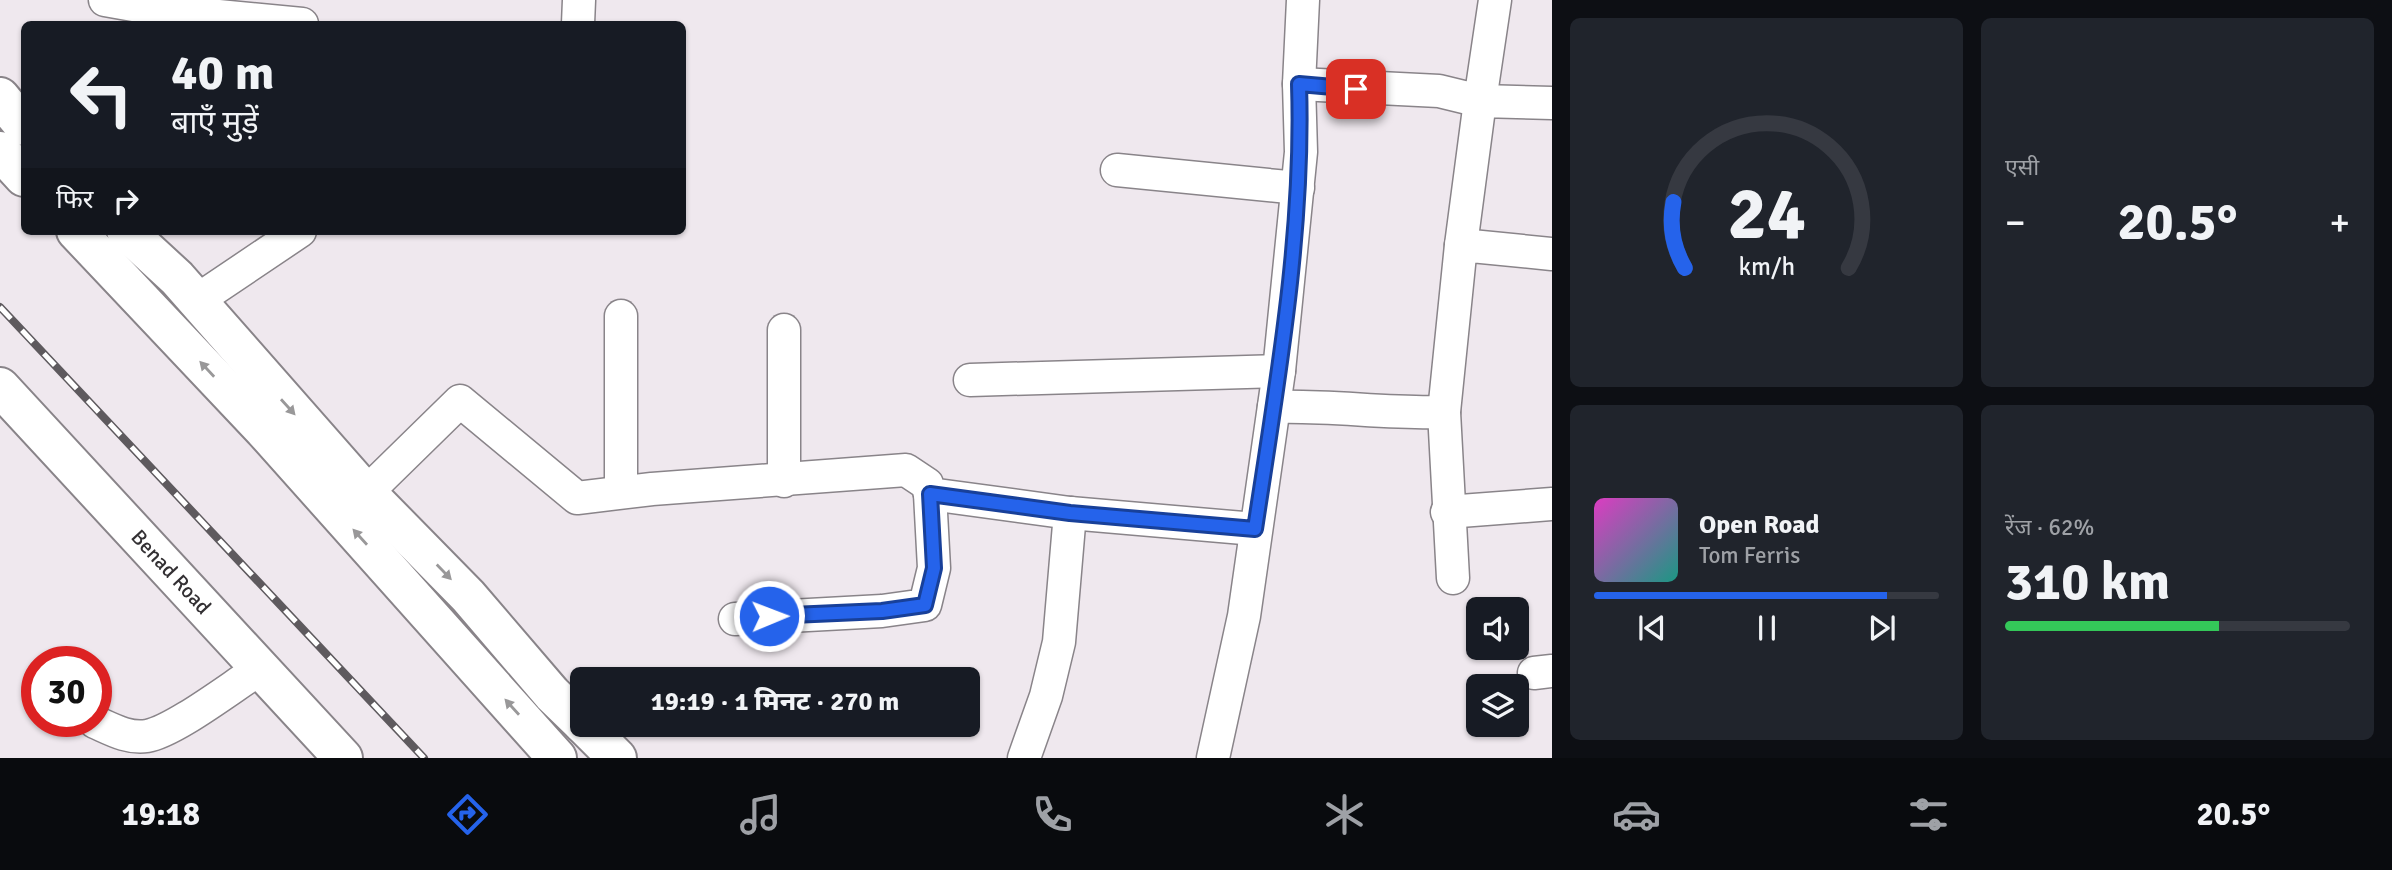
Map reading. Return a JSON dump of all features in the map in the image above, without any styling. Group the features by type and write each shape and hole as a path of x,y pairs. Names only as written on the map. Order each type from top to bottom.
{"street":[{"path":"92,0 110,21"},
{"path":"105,0 167,10 273,21"},
{"path":"578,21 579,0"},
{"path":"1213,758 1244,616 1279,371 1301,152 1299,84 1303,0"},
{"path":"1452,578 1444,412 1461,245 1495,0"},
{"path":"1299,84 1439,91 1480,101 1552,103"},
{"path":"0,97 21,122"},
{"path":"0,151 21,174"},
{"path":"1117,170 1298,188"},
{"path":"80,235 264,430 557,758"},
{"path":"130,235 196,300 366,493 468,596 570,711"},
{"path":"196,300 294,235"},
{"path":"1461,245 1552,254"},
{"path":"621,316 621,492"},
{"path":"784,330 784,481"},
{"path":"970,380 1279,371"},
{"name":"Benad Road","path":"0,387 343,758"},
{"path":"366,493 460,401 578,498 621,492 906,470 927,484 930,494 934,568 925,605 882,611 736,619"},
{"path":"1274,407 1320,406 1411,413 1444,412"},
{"path":"930,494 1070,513 1255,529"},
{"path":"1447,512 1552,504"},
{"path":"1024,758 1046,696 1059,642 1070,513"},
{"path":"112,730 124,735 147,736 168,727 260,669"},
{"path":"596,737 617,758"}],"railway":[{"path":"0,307 424,758"}],"route":[{"path":"769,616 844,614 925,605 934,568 930,494 1070,513 1255,529 1279,371 1300,170 1299,84 1356,89"}]}
